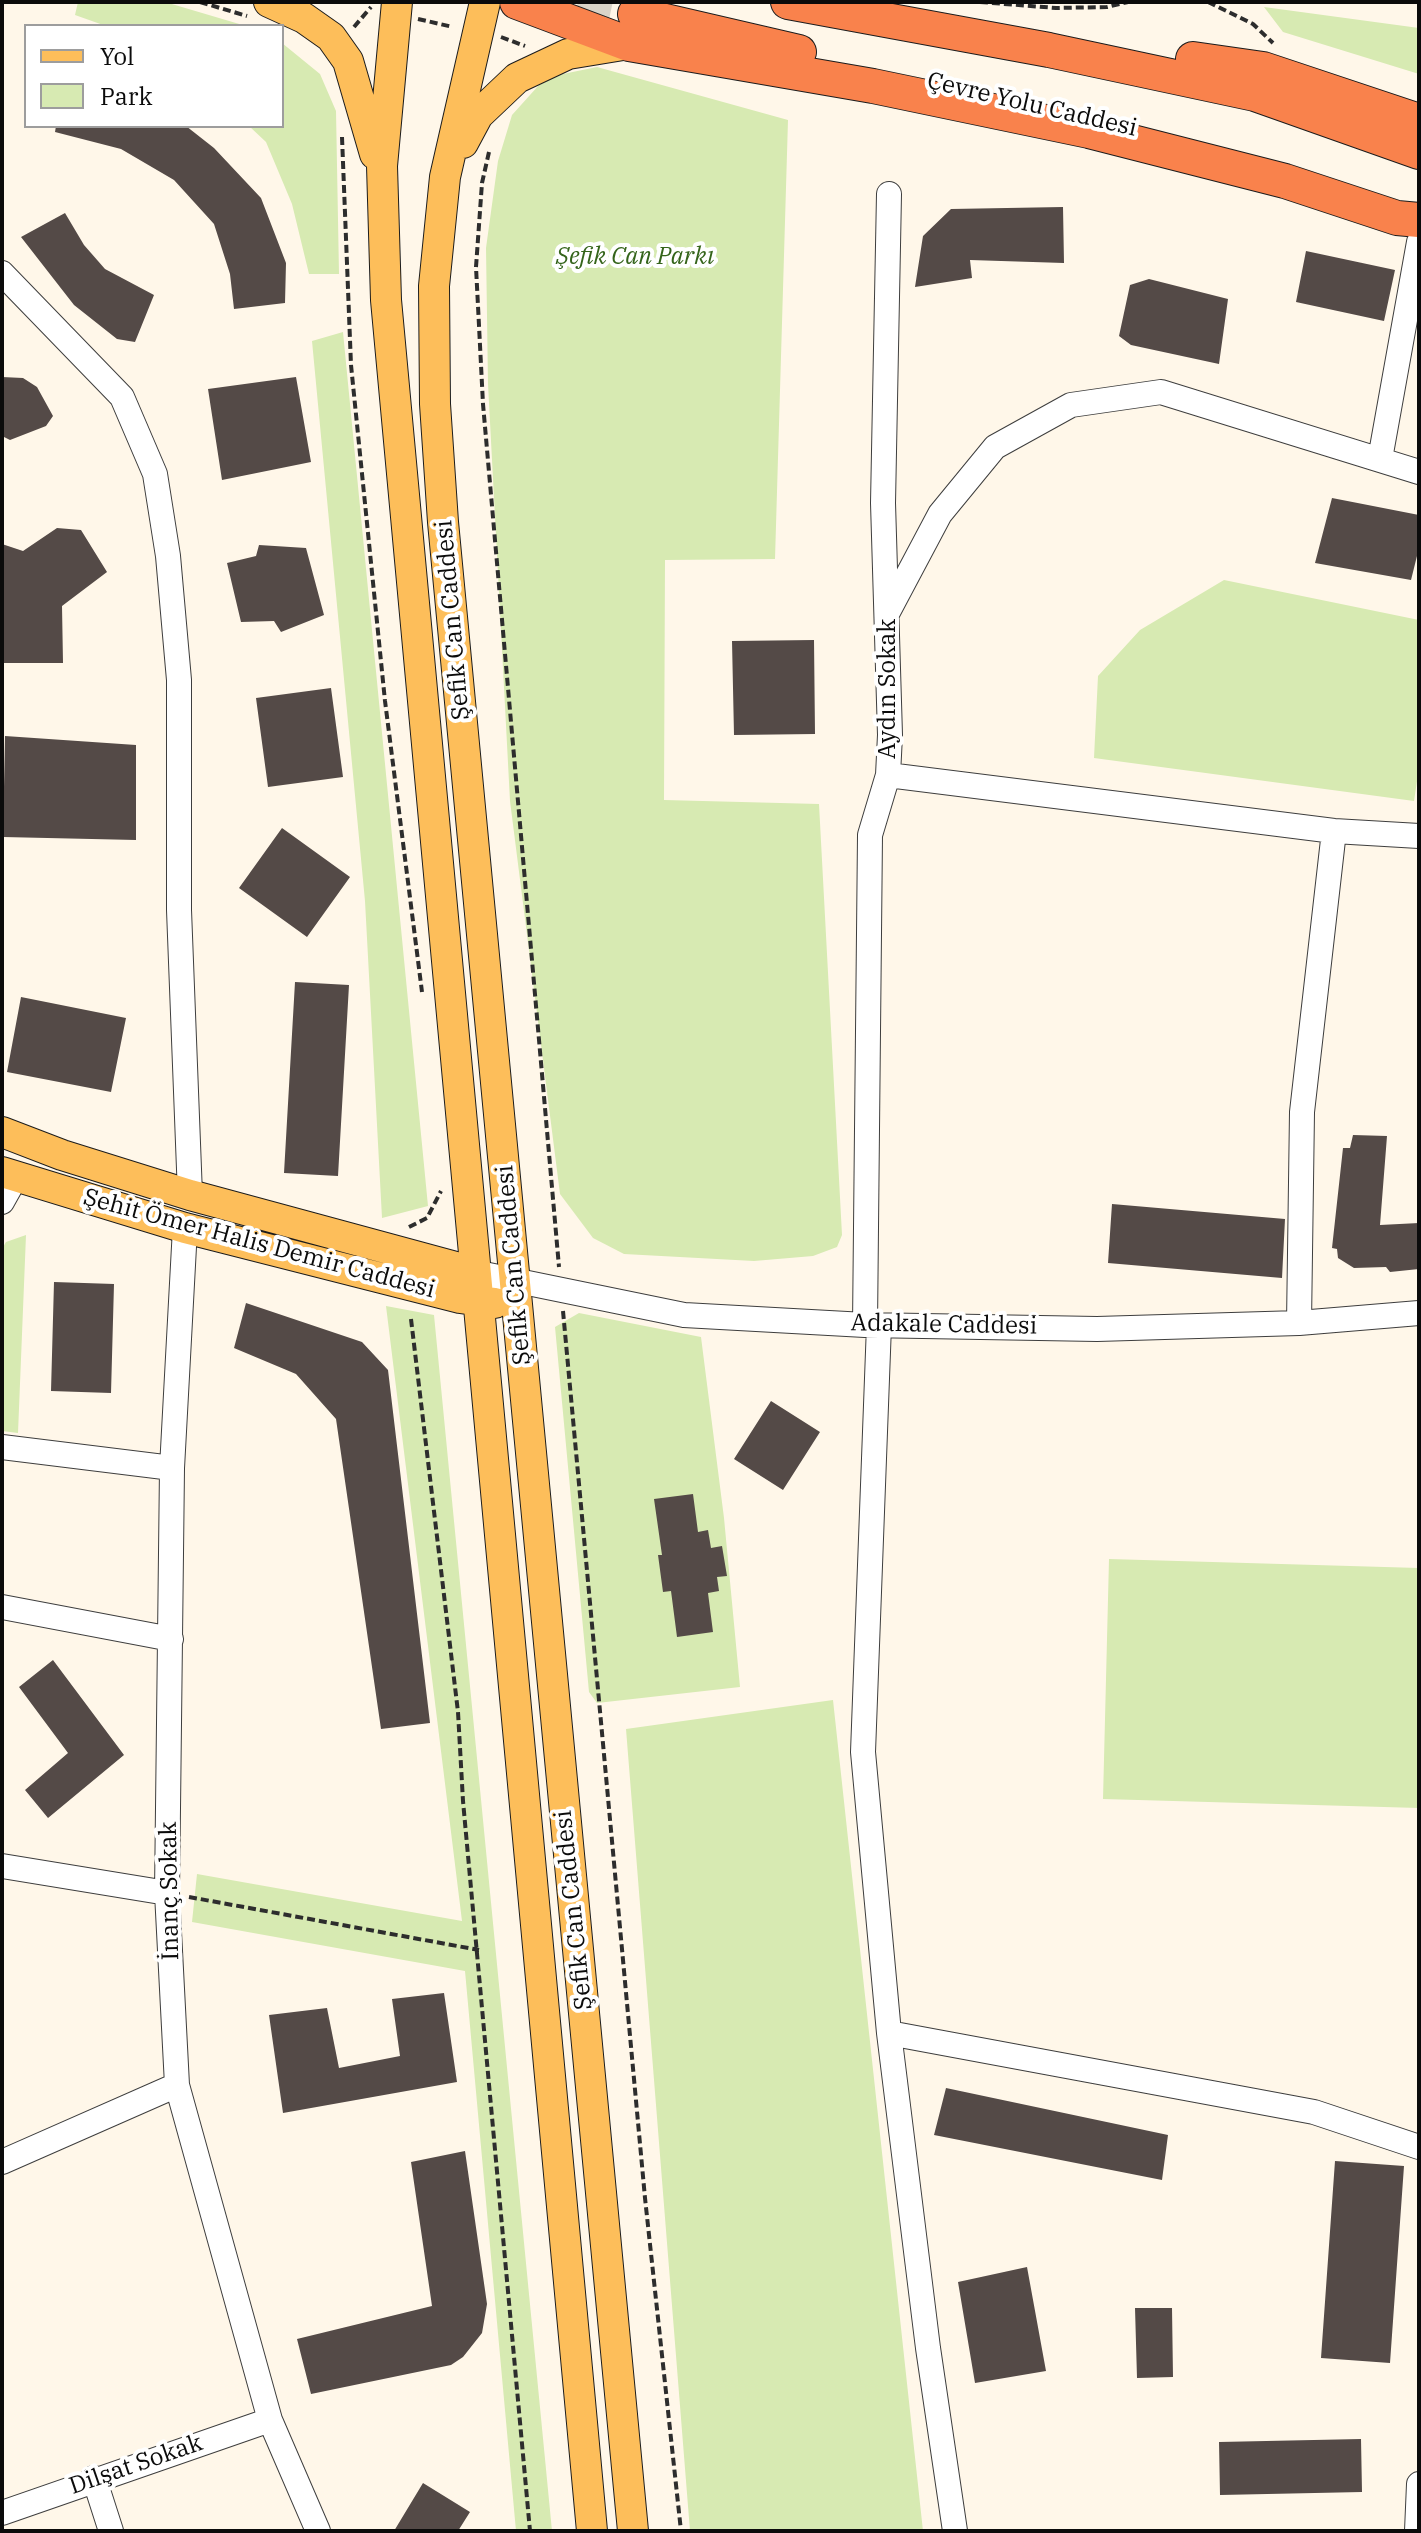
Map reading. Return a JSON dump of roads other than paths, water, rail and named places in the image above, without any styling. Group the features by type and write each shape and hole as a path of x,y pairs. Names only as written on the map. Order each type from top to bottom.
{"highway":[{"path":"517,2 873,86 1089,131 1285,181 1397,218 1419,218"},
{"path":"788,2 1049,50 1255,94 1419,152"},
{"path":"850,2 1014,33 1263,69 1419,121"}],"main road":[{"name":"Şefik Can Caddesi","path":"397,2 382,180 386,300 403,512 592,2531"},
{"name":"Şefik Can Caddesi","path":"485,2 445,177 434,286 435,404 442,507 633,2531"},
{"path":"265,11 304,18 331,37 348,61 382,180"},
{"path":"445,177 478,115 517,78 632,29"},
{"name":"Şehit Ömer Halis Demir Caddesi","path":"2,1132 475,1286"},
{"name":"Şehit Ömer Halis Demir Caddesi","path":"7,1184 185,1228 517,1292"}],"street":[{"name":"Aydın Sokak","path":"889,194 883,503 888,775 870,835 872,1325 863,1752 889,2033 928,2348 955,2531"},
{"path":"1380,459 1419,242"},
{"path":"2,273 122,397 155,474 168,556 179,680 179,910 190,1195"},
{"path":"887,614 940,514 995,447 1071,405 1161,392 1419,472"},
{"path":"888,775 1334,831 1419,836"},
{"path":"1299,1323 1302,1112 1334,831"},
{"name":"İnanç Sokak","path":"185,1228 172,1468 167,1893 177,2085 270,2420 318,2531"},
{"name":"Adakale Caddesi","path":"517,1292 684,1315 872,1325 1097,1329 1299,1323 1419,1313"},
{"path":"2,1447 172,1468"},
{"path":"2,1607 171,1639"},
{"path":"2,1866 167,1893"},
{"path":"889,2033 1314,2112 1419,2147"},
{"path":"2,2162 177,2085"},
{"name":"Dilşat Sokak","path":"2,2513 94,2478 270,2420"},
{"path":"94,2478 111,2531"},
{"path":"1417,2531 1419,2484"}],"tunnel":[{"path":"578,2 635,14"}],"park label":[{"name":"Şefik Can Parkı","path":"635,257"}]}
